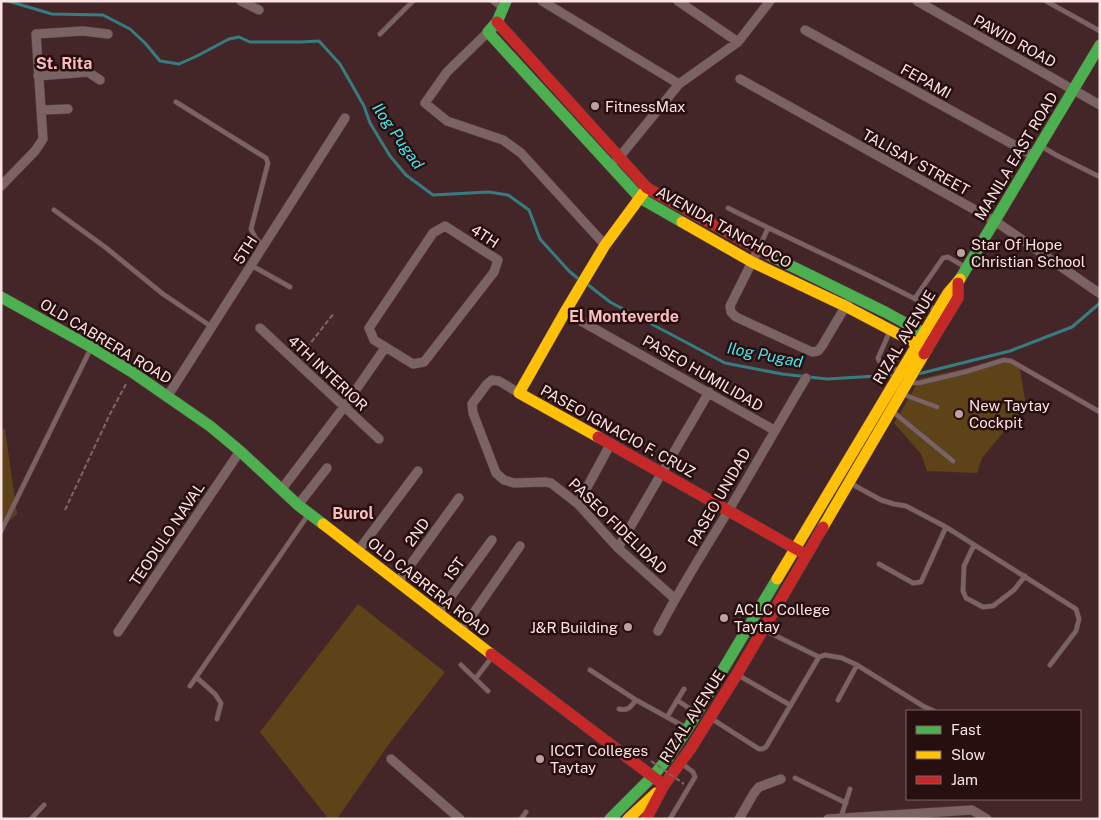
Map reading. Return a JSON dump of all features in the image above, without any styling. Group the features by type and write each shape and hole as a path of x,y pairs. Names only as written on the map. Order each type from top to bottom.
{"street":[{"path":"241,1 259,10"},
{"path":"542,1 679,84"},
{"path":"678,1 738,42"},
{"path":"612,167 679,84 738,42 770,1"},
{"name":"PAWID ROAD","path":"917,1 1100,105"},
{"path":"504,5 497,22 447,72 425,103 447,121 503,140 521,153 605,245"},
{"name":"AVENIDA TANCHOCO","path":"497,22 620,158 644,193 852,295 928,336"},
{"name":"FEPAMI","path":"806,30 1037,150"},
{"path":"1,186 35,151 43,139 36,34 83,31 108,34"},
{"name":"AVENIDA TANCHOCO","path":"488,32 612,167 644,193 752,262 845,306 922,346"},
{"name":"MANILA EAST ROAD","path":"958,283 1100,45"},
{"path":"38,76 88,72 100,80"},
{"name":"TALISAY STREET","path":"740,79 995,221 1099,293"},
{"path":"41,110 68,109"},
{"name":"5TH","path":"168,396 345,118"},
{"name":"PASEO IGNACIO F. CRUZ","path":"644,193 605,245 519,393 611,443 807,555"},
{"name":"4TH","path":"445,226 498,260 494,272 424,362 413,364 385,348 374,340 369,328 433,233 445,226"},
{"path":"758,250 730,306 731,312 736,317 812,352 822,346 852,295"},
{"name":"RIZAL AVENUE","path":"928,336 937,310 948,292 958,283"},
{"name":"RIZAL AVENUE","path":"843,479 928,336 958,298 958,283"},
{"name":"OLD CABRERA ROAD","path":"1,296 92,347 168,396 210,426 309,514 664,786"},
{"name":"PASEO HUMILIDAD","path":"565,312 774,430"},
{"name":"4TH INTERIOR","path":"260,328 378,439"},
{"name":"RIZAL AVENUE","path":"902,380 916,367 922,346"},
{"path":"282,490 385,348"},
{"name":"PASEO UNIDAD","path":"658,631 806,378"},
{"name":"PASEO FIDELIDAD","path":"519,393 499,381 492,380 477,395 472,404 473,413 496,473 504,480 514,483 551,483 578,504 618,548 675,599"},
{"path":"618,548 709,392"},
{"path":"578,504 611,443"},
{"name":"TEODULO NAVAL","path":"118,632 240,451"},
{"path":"298,505 327,468"},
{"path":"358,551 418,470"},
{"path":"698,713 796,549 843,479"},
{"path":"763,629 807,555 843,479"},
{"name":"2ND","path":"398,582 459,498"},
{"name":"1ST","path":"438,614 492,540"},
{"path":"462,631 520,546"},
{"name":"RIZAL AVENUE","path":"646,819 664,786 710,718 763,629"},
{"name":"RIZAL AVENUE","path":"610,819 653,776 668,758 698,713"},
{"path":"628,819 664,786 668,772 668,758"},
{"path":"391,759 460,819"},
{"path":"739,819 759,787 781,779"},
{"path":"828,819 972,810 987,819"}],"lane":[{"path":"380,34 413,1"},
{"path":"492,1 504,5"},
{"path":"1046,1 1100,31"},
{"path":"176,102 266,158 268,163 252,229 256,239 264,246"},
{"path":"1037,150 1056,156 1100,177"},
{"path":"728,208 937,310"},
{"path":"54,210 105,247 164,294 212,327"},
{"path":"758,250 768,228"},
{"path":"915,298 943,258 948,257 967,268"},
{"path":"251,266 290,287"},
{"path":"891,330 878,361 936,407"},
{"path":"1,531 92,347"},
{"path":"902,380 919,383 1004,360 1011,361 1100,412"},
{"path":"886,407 953,461"},
{"path":"843,479 881,500 906,506 946,527 1076,609 1079,619 1076,631 1050,665"},
{"path":"190,686 309,514"},
{"path":"879,564 913,583 921,582 946,527"},
{"path":"974,545 964,566 963,591 966,598 983,607 993,606 1014,590 1025,576"},
{"path":"763,629 819,657"},
{"path":"677,700 762,749 766,747 819,657 825,655 842,658 857,664 922,709"},
{"path":"476,678 493,656"},
{"path":"838,700 857,664"},
{"path":"461,665 488,691"},
{"path":"590,670 636,700 688,728"},
{"path":"736,674 790,704"},
{"path":"196,677 215,694 221,703 217,720"},
{"path":"667,717 684,689"},
{"path":"619,709 628,709 636,700"},
{"path":"670,819 695,777 694,772 681,763"},
{"path":"795,778 846,803"},
{"path":"841,817 850,789"},
{"path":"31,819 44,806"},
{"path":"520,819 526,812"}],"path":[{"path":"295,362 334,313"},
{"path":"65,510 132,372"},
{"path":"651,761 684,784"}],"shaded area":[{"name":"New Taytay Cockpit","path":"1010,358 1020,370 1026,405 982,458 977,473 927,471 921,454 894,423 920,379"},
{"path":"1,428 5,430 17,514 1,528"},
{"path":"358,604 445,672 389,744 337,819 330,819 260,732"}],"waterway":[{"name":"Ilog Pugad","path":"8,1 52,14 103,15 130,29 160,61 179,64 229,39 239,37 250,42 319,41 340,64 364,106 370,123 390,156 406,175 433,195 489,192 508,195 529,210 540,239 569,271 581,281"},
{"name":"Ilog Pugad","path":"587,284 610,302 725,363 782,374 827,379 893,375"},
{"name":"Ilog Pugad","path":"916,374 1010,351 1072,327 1100,303"}],"traffic: fast":[{"path":"506,1 497,22 488,32 640,198 682,222"},
{"path":"960,279 1100,45"},
{"path":"769,255 885,312 933,338"},
{"path":"1,297 132,372 210,426 298,505 323,524"},
{"path":"610,819 653,776 668,758 777,579"}],"traffic: slow":[{"path":"598,437 519,393 605,245 647,188"},
{"path":"682,222 752,262 845,306 927,349"},
{"path":"777,579 948,293 960,279"},
{"path":"823,527 924,354"},
{"path":"323,524 491,654"},
{"path":"628,819 656,793"}],"traffic: jam":[{"path":"497,22 647,188 769,255"},
{"path":"924,354 958,298 958,283"},
{"path":"598,437 803,553"},
{"path":"646,819 664,785 691,748 737,674 823,527"},
{"path":"491,654 660,782"}],"place":[{"name":"FitnessMax","path":"595,106"},
{"name":"Star Of Hope Christian School","path":"961,253"},
{"name":"New Taytay Cockpit","path":"959,414"},
{"name":"ACLC College Taytay","path":"724,618"},
{"name":"J&R Building","path":"628,627"},
{"name":"ICCT Colleges Taytay","path":"540,759"}],"district":[{"name":"St. Rita","path":"64,63"},
{"name":"El Monteverde","path":"624,316"},
{"name":"Burol","path":"353,513"}]}
